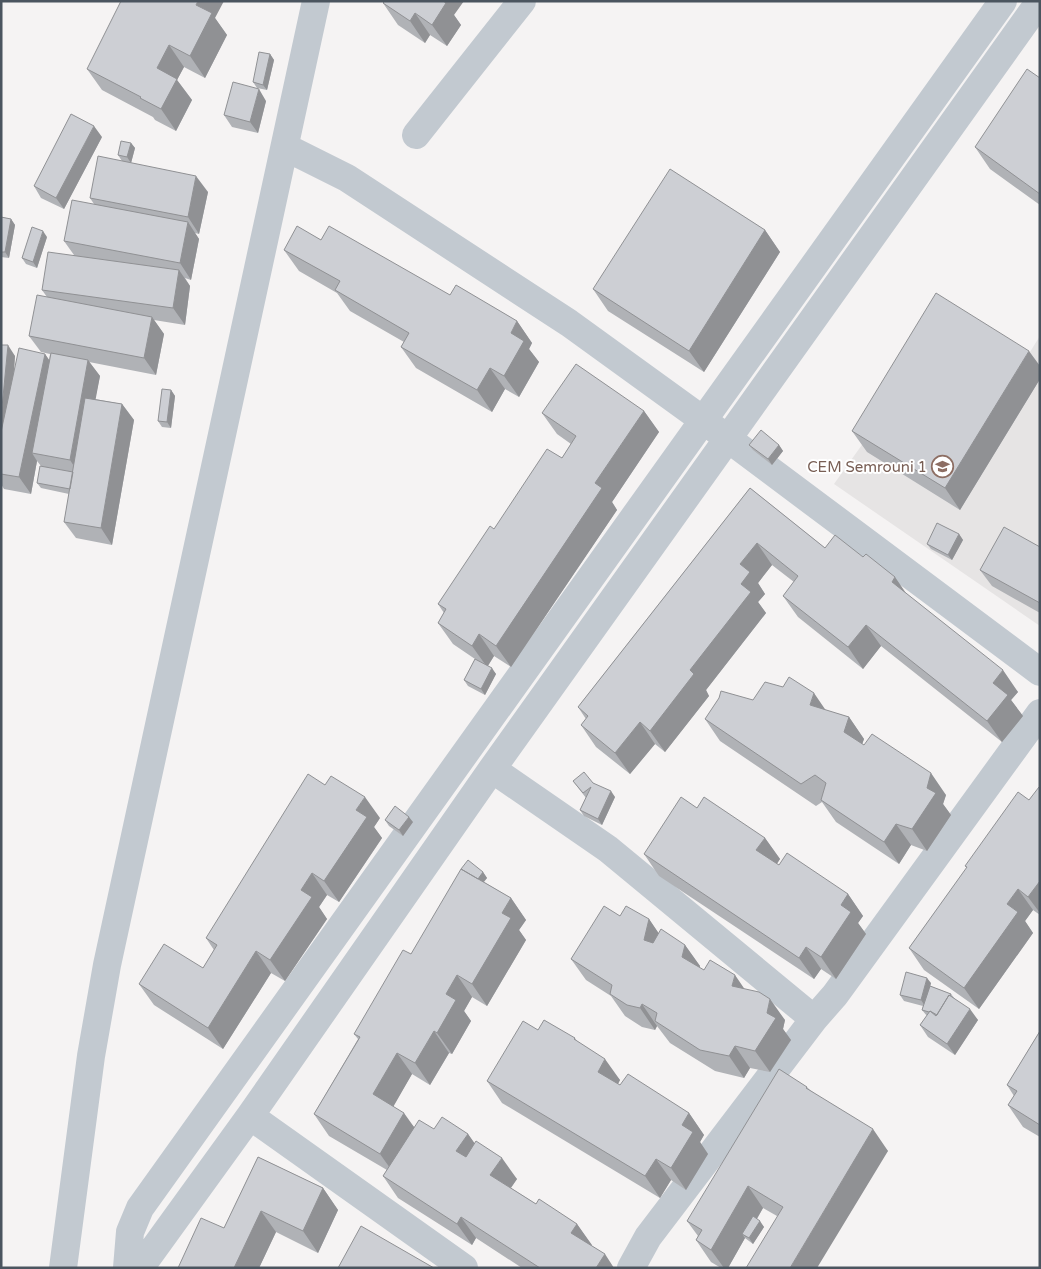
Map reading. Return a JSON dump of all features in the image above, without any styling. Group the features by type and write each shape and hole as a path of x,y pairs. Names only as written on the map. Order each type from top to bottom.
{"street":[{"path":"63,1268 91,1056 108,965 316,1"},
{"path":"416,135 522,1"},
{"path":"127,1268 130,1232 140,1208 1003,1"},
{"path":"140,1268 250,1116 492,769 1040,1"},
{"path":"285,147 340,174 361,187 569,324 728,438 1040,672"},
{"path":"631,1268 648,1237 835,994 1040,713"},
{"path":"492,769 608,849 814,1019"},
{"path":"250,1116 464,1268"}],"shaded area":[{"name":"CEM Semrouni 1","path":"956,313 1023,363 1040,336 1040,626 834,484"}],"building":[{"path":"121,1 198,1 196,5 212,13 190,56 169,45 157,68 177,79 161,109 87,69"},
{"path":"385,1 443,1 446,3 432,25 415,13 410,21 383,3"},
{"path":"259,52 270,54 263,85 253,82"},
{"path":"1027,69 1040,78 1040,194 975,147"},
{"path":"233,82 259,89 250,122 224,115"},
{"path":"71,114 94,126 56,198 34,186"},
{"path":"121,141 131,143 127,157 118,155"},
{"path":"98,156 196,176 188,217 90,198"},
{"path":"670,169 765,230 689,351 593,289"},
{"path":"72,200 188,222 180,263 64,241"},
{"path":"1,217 11,219 5,252 1,252"},
{"path":"297,226 321,240 329,226 450,295 456,285 517,321 511,333 524,341 504,376 490,368 477,390 401,347 409,333 335,290 340,281 284,250"},
{"path":"32,227 43,231 33,262 22,258"},
{"path":"48,252 179,270 173,308 42,290"},
{"path":"936,293 1029,351 945,488 852,431"},
{"path":"37,295 152,317 144,358 29,336"},
{"path":"1,345 8,345 1,418"},
{"path":"19,348 45,354 19,477 1,474 1,432"},
{"path":"51,353 88,360 70,460 32,453"},
{"path":"576,364 644,411 595,483 602,488 496,646 479,634 472,646 438,623 446,609 438,604 490,526 494,529 547,449 562,458 576,436 542,413"},
{"path":"162,389 171,390 167,422 158,421"},
{"path":"85,398 122,404 101,528 64,522"},
{"path":"761,430 779,445 768,459 749,445"},
{"path":"40,466 73,472 70,489 37,483"},
{"path":"750,488 825,548 835,535 863,557 866,554 895,577 892,582 1003,670 993,683 1008,695 987,721 866,625 848,647 783,596 798,576 757,543 740,564 750,572 741,584 751,592 690,670 694,674 650,731 640,722 615,753 581,725 588,716 578,707"},
{"path":"937,523 959,534 948,555 927,544"},
{"path":"1004,527 1040,547 1040,603 980,570"},
{"path":"475,659 492,668 481,689 464,680"},
{"path":"789,677 814,693 810,705 849,717 844,732 864,745 872,734 931,773 927,788 936,793 912,829 896,824 884,842 821,800 826,783 815,775 801,784 705,719 719,698 721,691 753,700 765,682 783,687"},
{"path":"584,772 593,783 611,791 598,819 580,810 591,787 583,793 573,781"},
{"path":"308,774 325,785 331,776 365,797 356,810 367,817 324,881 312,873 301,890 312,897 270,960 256,951 208,1028 139,984 164,944 203,968 217,945 206,938"},
{"path":"1039,787 1040,881 1028,897 1018,889 1007,904 1018,912 964,988 909,948 1018,792 1029,800"},
{"path":"681,797 697,808 704,797 765,838 756,850 779,865 787,853 848,894 841,905 851,912 821,957 806,947 799,958 644,854"},
{"path":"395,806 409,817 399,830 385,820"},
{"path":"468,860 483,872 478,879 461,869"},
{"path":"461,869 511,898 502,913 511,918 472,984 457,975 446,994 456,1000 437,1033 434,1031 415,1063 397,1053 373,1094 404,1113 380,1154 314,1114 360,1037 354,1034 403,950 411,954"},
{"path":"604,906 620,916 626,906 649,919 644,940 653,943 661,929 685,945 682,957 704,970 710,960 735,975 732,986 759,992 770,999 767,1013 776,1018 755,1051 735,1046 729,1056 700,1050 655,1021 657,1013 642,1004 640,1008 627,1005 610,994 612,985 571,959"},
{"path":"906,972 927,978 921,1000 900,995"},
{"path":"930,986 951,994 937,1015 930,1011 922,1010"},
{"path":"949,995 970,1009 947,1044 920,1025 930,1011 936,1016"},
{"path":"544,1020 575,1038 605,1059 598,1072 620,1085 628,1074 689,1113 682,1125 693,1132 671,1168 656,1159 645,1176 487,1081 523,1021 538,1030"},
{"path":"1040,1031 1040,1125 1008,1105 1017,1091 1007,1085"},
{"path":"779,1069 873,1129 790,1268 746,1268 783,1207 748,1186 711,1250 696,1240 702,1230 687,1221"},
{"path":"442,1117 468,1134 456,1151 466,1157 476,1141 502,1158 490,1175 536,1204 539,1199 577,1224 571,1233 605,1254 596,1268 540,1268 461,1217 457,1224 383,1176 419,1120 434,1129"},
{"path":"258,1157 323,1188 303,1231 261,1211 234,1268 178,1268 201,1218 224,1228"},
{"path":"753,1216 760,1221 749,1238 742,1234"},
{"path":"361,1226 434,1268 338,1268"}],"place":[{"name":"CEM Semrouni 1","path":"943,467"}]}
